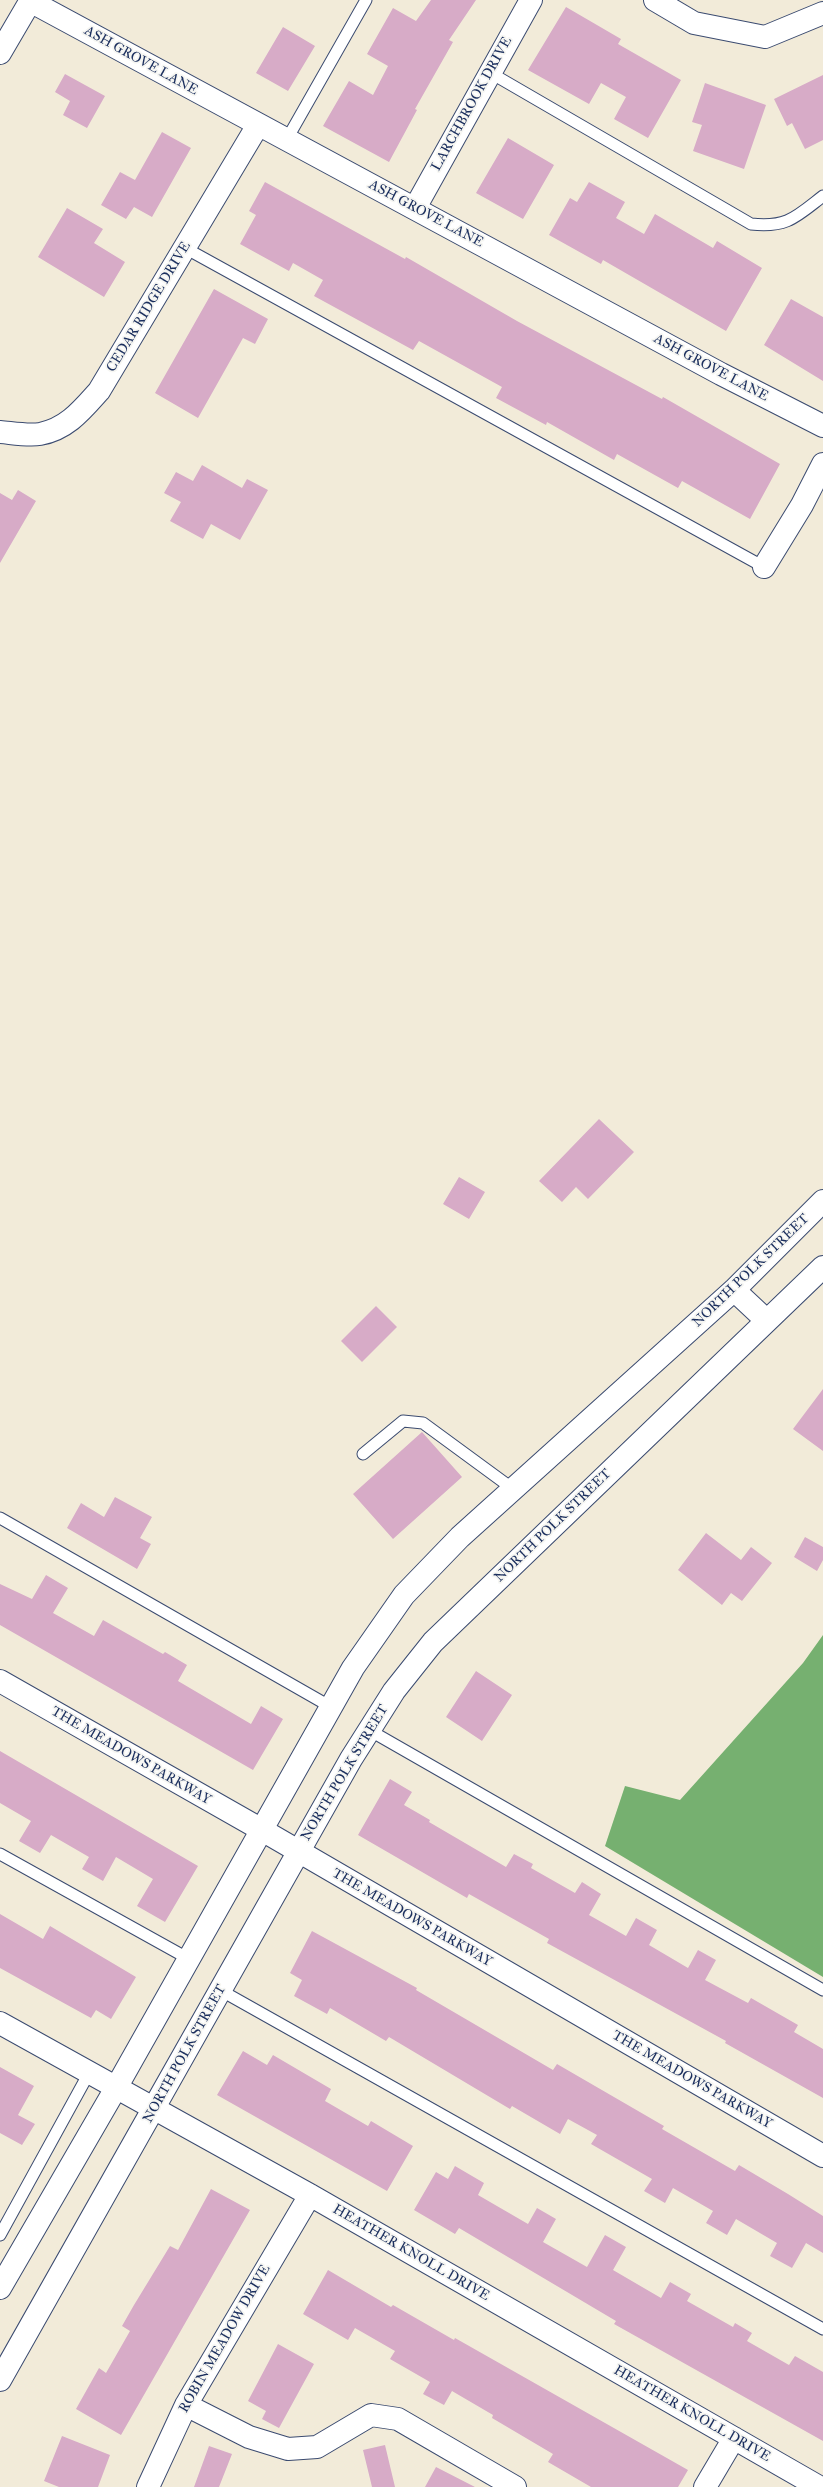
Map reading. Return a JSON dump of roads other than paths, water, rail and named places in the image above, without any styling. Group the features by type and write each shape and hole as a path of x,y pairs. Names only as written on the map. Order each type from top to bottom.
{"street":[{"name":"ASH GROVE LANE","path":"31,0 258,125 287,139 721,374 823,426"},
{"path":"0,53 31,0"},
{"name":"LARCHBROOK DRIVE","path":"415,208 530,0"},
{"path":"655,0 694,23 764,37 823,13"},
{"name":"CEDAR RIDGE DRIVE","path":"0,432 40,434 73,420 99,391 258,125"},
{"path":"764,567 802,505 823,464"},
{"name":"NORTH POLK STREET","path":"0,2288 116,2088 353,1668 404,1595 460,1537 734,1290 823,1200"},
{"name":"NORTH POLK STREET","path":"0,2380 155,2110 220,1990 299,1851 369,1730 394,1691 433,1642 766,1320 823,1267"},
{"path":"734,1290 766,1320"},
{"name":"THE MEADOWS PARKWAY","path":"0,1681 299,1851 823,2156"},
{"name":"HEATHER KNOLL DRIVE","path":"0,2023 310,2195 819,2487"},
{"name":"ROBIN MEADOW DRIVE","path":"148,2487 186,2405 310,2195"},
{"path":"186,2405 249,2437 288,2449 317,2447 371,2415 398,2419 514,2487"},
{"path":"705,2487 734,2438"}],"lane":[{"path":"287,139 366,0"},
{"path":"489,72 751,224 772,226 793,219 823,196"},
{"path":"185,248 764,567"},
{"path":"362,1454 403,1421 423,1424 513,1489"},
{"path":"0,1518 331,1707"},
{"path":"369,1730 823,1990"},
{"path":"0,1854 189,1959"},
{"path":"220,1990 823,2329"},
{"path":"0,2235 89,2073"}]}
